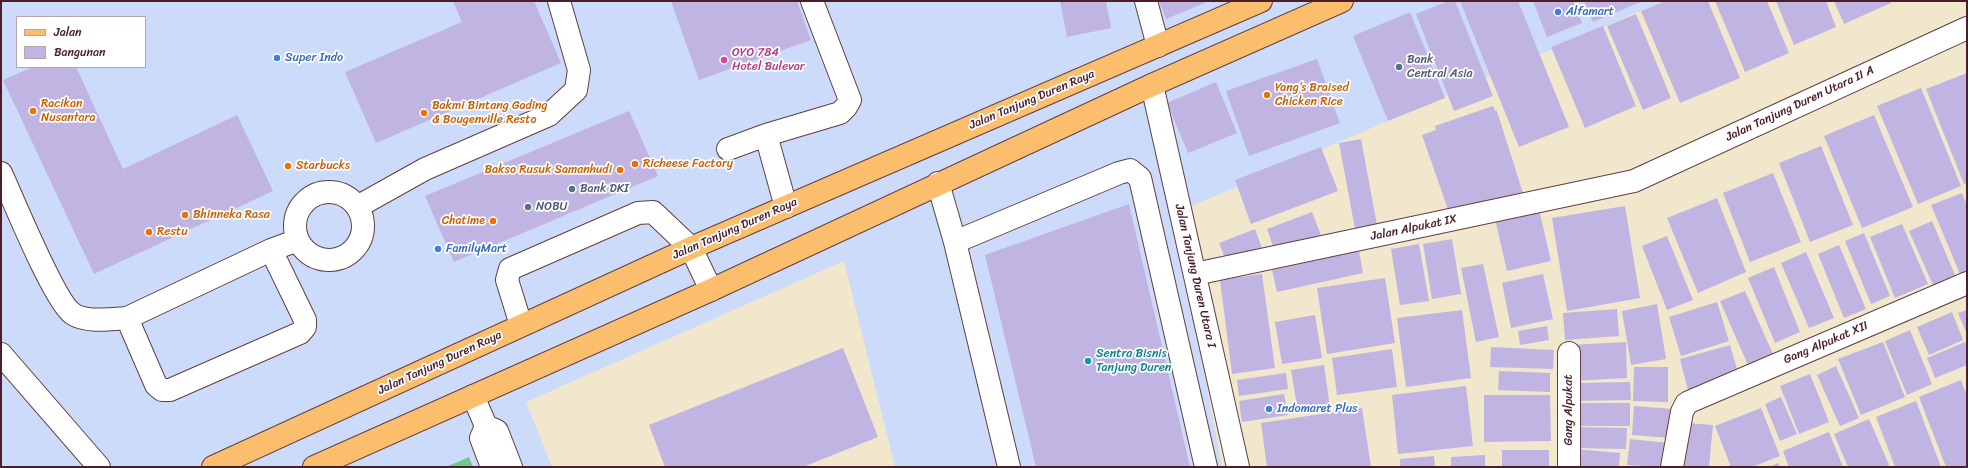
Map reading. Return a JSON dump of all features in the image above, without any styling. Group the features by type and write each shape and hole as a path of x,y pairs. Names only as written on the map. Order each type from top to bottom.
{"main road":[{"name":"Jalan Tanjung Duren Raya","path":"213,467 691,248 1262,1"},
{"path":"314,467 711,290 938,183 1152,85 1342,1"}],"street":[{"path":"357,207 425,169 548,115 576,90 579,70 559,1"},
{"path":"728,149 766,135 840,113 850,100 812,1"},
{"path":"1146,1 1158,46"},
{"name":"Jalan Tanjung Duren Utara II A","path":"1634,181 1967,28"},
{"name":"Jalan Tanjung Duren Utara I","path":"1152,85 1238,467"},
{"path":"766,135 786,206"},
{"path":"955,242 1119,173 1130,170 1140,178 1206,467"},
{"path":"1,173 63,303 74,315 101,321 127,318 271,250 298,240"},
{"name":"Jalan Alpukat IX","path":"1195,274 1634,181"},
{"path":"938,183 955,242 1009,467"},
{"path":"320,194 341,194 357,207 362,217 363,227 361,238 348,254 337,259 325,260 314,257 304,250 298,240 295,229 296,217 301,206 310,198 320,194"},
{"path":"521,325 507,280 510,269 638,213 653,212 691,248 711,290"},
{"path":"127,318 156,385 162,390 170,390 300,334 305,327 305,320 271,250"},
{"name":"Gang Alpukat XII","path":"1672,467 1682,412 1686,404 1694,399 1967,283"},
{"name":"Gang Alpukat","path":"1568,353 1569,467"},
{"path":"1,354 99,467"},
{"path":"473,396 486,426 497,431 511,467"},
{"path":"486,426 481,438 492,467"}],"shaded area":[{"path":"1,1 1663,1 1174,214 1222,467 895,467 844,261 526,402 552,467 1,467"}],"green space":[{"path":"469,457 473,467 446,467"}],"building":[{"path":"453,1 534,1 561,63 376,143 345,72 462,22"},
{"name":"OYO 784 Hotel Bulevar","path":"671,1 797,1 811,40 699,80"},
{"path":"1060,1 1106,1 1111,28 1067,37"},
{"path":"1159,1 1209,1 1166,19"},
{"path":"1448,1 1455,1 1493,96 1454,111 1416,14"},
{"path":"1460,1 1518,1 1569,127 1519,147"},
{"name":"Alfamart","path":"1533,1 1573,1 1582,23 1547,37"},
{"path":"1584,1 1643,1 1593,22"},
{"path":"1665,1 1708,1 1740,78 1680,103 1641,11"},
{"path":"1715,1 1767,1 1789,53 1745,72"},
{"path":"1776,1 1826,1 1836,27 1794,45"},
{"path":"1834,1 1890,1 1891,3 1844,24"},
{"name":"Bank Central Asia","path":"1410,12 1445,98 1388,121 1353,36"},
{"path":"1636,14 1671,98 1643,110 1607,26"},
{"path":"1603,26 1636,106 1585,128 1551,47"},
{"path":"1317,59 1340,123 1249,156 1226,91"},
{"path":"31,68 76,68 123,169 237,115 273,191 94,274 3,80"},
{"path":"1967,73 1967,183 1964,184 1926,89"},
{"path":"1216,82 1237,133 1188,153 1167,103"},
{"path":"1921,88 1961,186 1918,204 1877,106"},
{"path":"1493,106 1495,111 1497,111 1523,193 1451,218 1422,135 1436,130 1435,126"},
{"path":"629,111 658,176 454,262 425,196"},
{"path":"1874,115 1913,207 1862,228 1824,136"},
{"path":"1361,139 1377,225 1355,229 1339,143"},
{"path":"1821,146 1853,225 1810,242 1779,163"},
{"path":"1321,147 1338,191 1251,224 1235,180"},
{"path":"1773,173 1801,242 1750,262 1723,193"},
{"path":"1962,193 1967,205 1967,271 1960,274 1931,205"},
{"path":"1717,198 1746,272 1698,293 1667,218"},
{"name":"Sentra Bisnis Tanjung Duren","path":"1129,204 1190,467 1036,467 985,255"},
{"path":"1625,206 1640,298 1567,311 1552,218"},
{"path":"1539,209 1551,261 1507,271 1495,219"},
{"path":"1312,212 1321,235 1275,252 1267,229"},
{"path":"1932,221 1955,275 1933,285 1909,231"},
{"path":"1902,224 1928,284 1895,298 1870,237"},
{"path":"1255,229 1263,251 1228,265 1219,243"},
{"path":"1864,233 1890,296 1871,304 1845,241"},
{"path":"1667,236 1693,300 1667,310 1642,246"},
{"path":"1452,239 1461,294 1432,299 1423,244"},
{"path":"1419,244 1429,301 1400,305 1391,249"},
{"path":"1839,245 1866,309 1844,318 1818,254"},
{"path":"1359,251 1363,273 1277,292 1272,270"},
{"path":"1806,252 1834,318 1809,328 1781,263"},
{"path":"1483,264 1499,337 1476,342 1461,268"},
{"path":"1774,267 1800,332 1775,343 1748,278"},
{"path":"1262,274 1275,368 1232,374 1220,280"},
{"path":"1543,274 1553,319 1511,328 1502,283"},
{"path":"1385,278 1395,343 1327,354 1317,288"},
{"path":"1745,291 1776,361 1751,372 1720,301"},
{"path":"1717,302 1729,341 1681,356 1669,317"},
{"path":"1657,304 1666,359 1631,365 1622,311"},
{"path":"1617,309 1619,336 1565,340 1563,313"},
{"path":"1462,310 1471,378 1406,387 1397,318"},
{"path":"1967,310 1967,334 1958,313"},
{"path":"1952,312 1963,340 1929,355 1917,327"},
{"path":"1315,315 1322,358 1282,364 1275,322"},
{"path":"1547,326 1549,340 1520,345 1518,331"},
{"path":"1910,330 1932,384 1907,395 1885,341"},
{"path":"1626,342 1627,378 1571,381 1570,345"},
{"path":"1883,342 1905,397 1861,415 1838,359"},
{"path":"1965,342 1967,347 1967,365 1935,378 1927,358"},
{"path":"1730,345 1739,376 1688,390 1680,359"},
{"path":"1491,347 1554,350 1553,369 1490,367"},
{"path":"843,348 878,437 803,467 665,467 649,425"},
{"path":"1392,349 1397,387 1337,395 1332,358"},
{"path":"1324,365 1330,407 1298,412 1291,370"},
{"path":"1836,366 1859,418 1840,426 1817,375"},
{"path":"1634,367 1668,367 1668,402 1633,401"},
{"path":"1499,371 1550,373 1550,392 1498,390"},
{"path":"1286,373 1288,389 1239,396 1237,380"},
{"path":"1810,374 1829,422 1799,434 1780,386"},
{"path":"1961,380 1967,396 1967,467 1946,467 1919,397"},
{"path":"1630,382 1631,400 1573,401 1573,383"},
{"path":"1466,386 1473,446 1398,454 1392,395"},
{"path":"1284,394 1288,415 1242,422 1239,401"},
{"path":"1484,395 1550,395 1551,441 1484,442"},
{"path":"1781,397 1797,434 1780,441 1765,404"},
{"path":"1916,401 1941,467 1895,467 1876,417"},
{"path":"1574,403 1630,403 1630,426 1574,426"},
{"path":"1634,406 1673,409 1671,438 1632,435"},
{"path":"1362,408 1371,467 1267,467 1261,423"},
{"path":"1761,408 1780,456 1752,467 1731,467 1715,426"},
{"path":"1869,419 1890,467 1848,467 1834,434"},
{"path":"1687,423 1713,425 1709,467 1683,467"},
{"path":"1572,427 1627,428 1626,449 1572,448"},
{"path":"1829,432 1843,467 1789,467 1783,451"},
{"path":"1630,439 1668,443 1666,467 1627,465"},
{"path":"1574,449 1620,453 1619,467 1573,467"},
{"path":"1502,450 1549,450 1549,467 1502,467"},
{"path":"1485,455 1485,467 1451,467 1451,457"},
{"path":"1434,456 1435,467 1400,467 1400,459"},
{"path":"1778,463 1780,467 1769,467"}],"place":[{"name":"Alfamart","path":"1558,12"},
{"name":"Super Indo","path":"277,58"},
{"name":"OYO 784 Hotel Bulevar","path":"724,60"},
{"name":"Bank Central Asia","path":"1399,67"},
{"name":"Yang‘s Braised Chicken Rice","path":"1267,95"},
{"name":"Racikan Nusantara","path":"33,111"},
{"name":"Bakmi Bintang Gading & Bougenville Resto","path":"424,113"},
{"name":"Richeese Factory","path":"635,164"},
{"name":"Starbucks","path":"288,166"},
{"name":"Bakso Rusuk Samanhudi","path":"620,170"},
{"name":"Bank DKI","path":"572,189"},
{"name":"NOBU","path":"528,207"},
{"name":"Bhinneka Rasa","path":"185,215"},
{"name":"Chatime","path":"493,221"},
{"name":"Restu","path":"149,232"},
{"name":"FamilyMart","path":"438,249"},
{"name":"Sentra Bisnis Tanjung Duren","path":"1088,361"},
{"name":"Indomaret Plus","path":"1269,409"}]}
